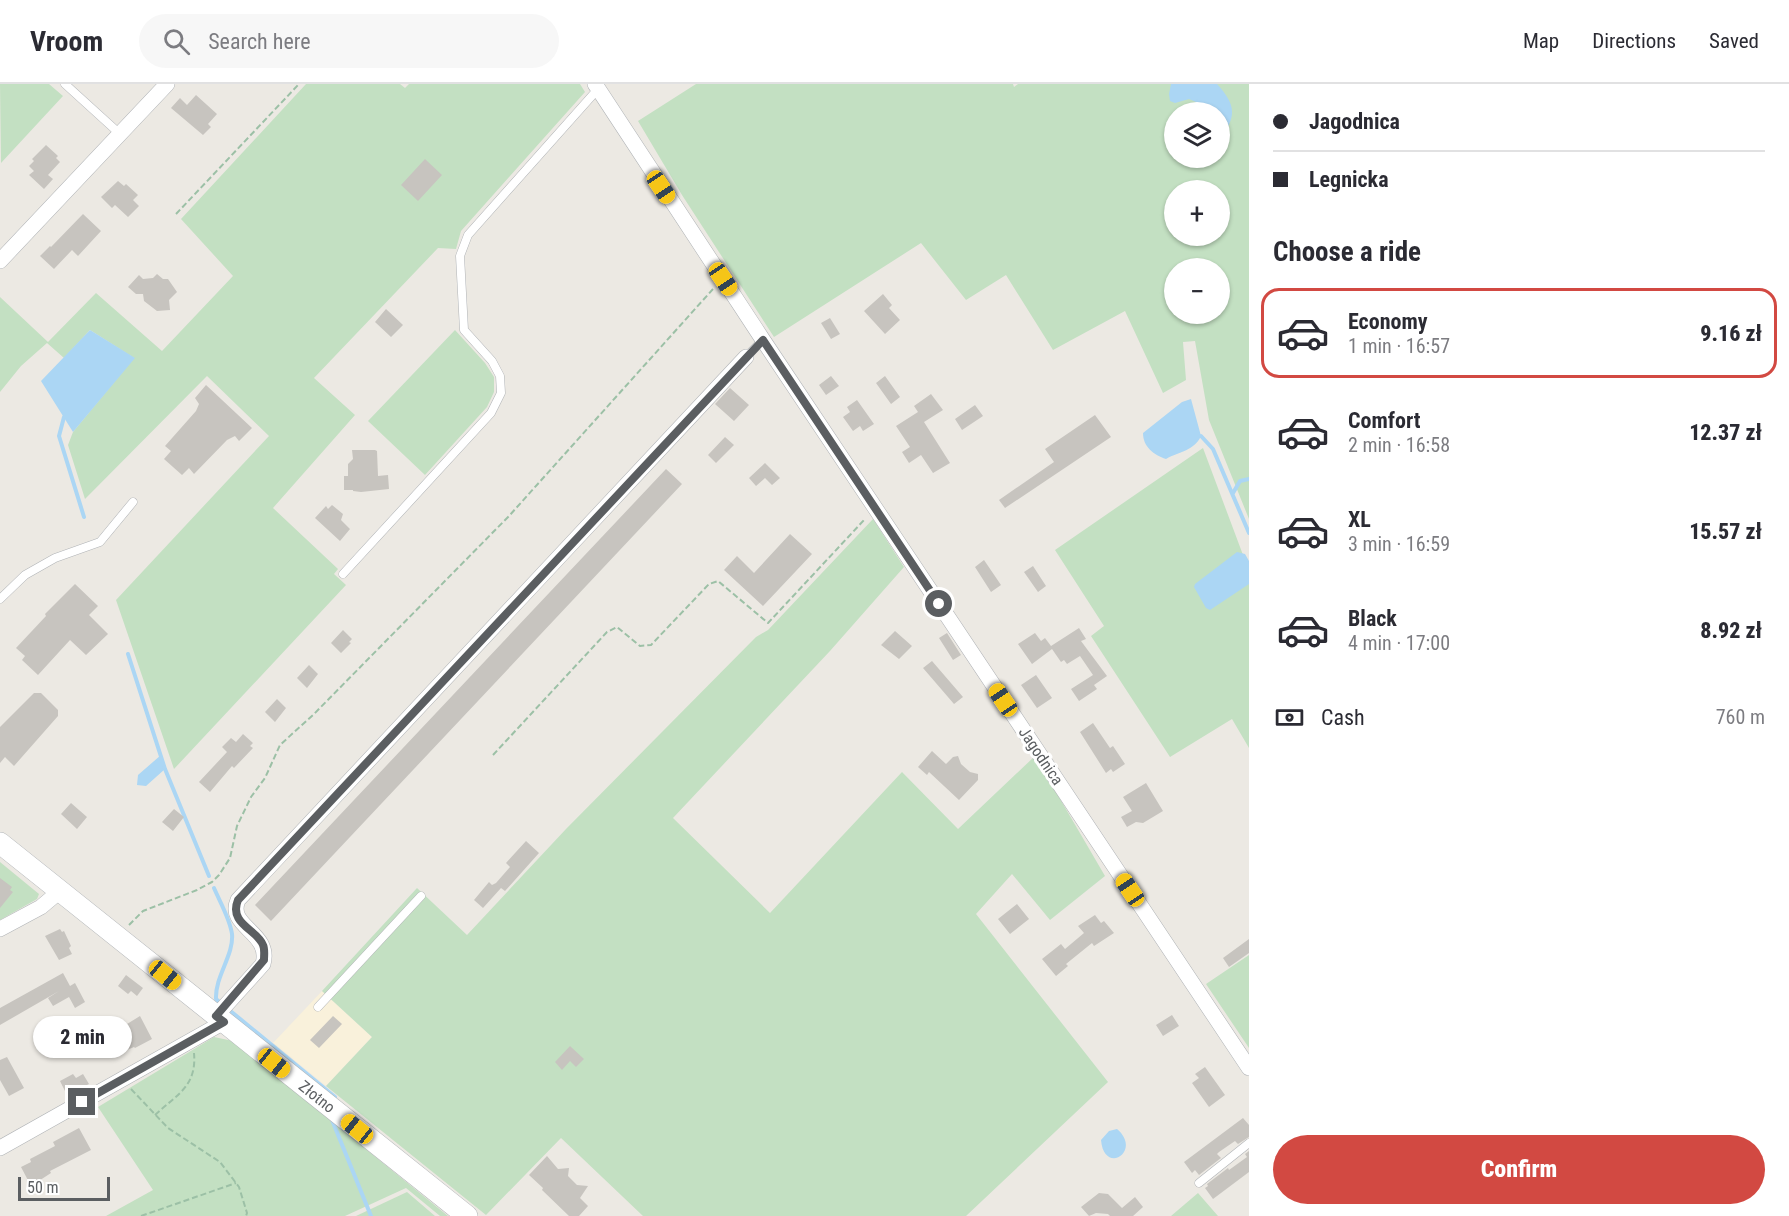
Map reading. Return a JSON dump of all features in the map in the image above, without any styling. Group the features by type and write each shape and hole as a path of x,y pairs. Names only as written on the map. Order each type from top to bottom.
{"street":[{"path":"0,261 166,84"},
{"name":"Jagodnica","path":"597,87 1249,1068"},
{"path":"0,1148 193,1040 223,1012 264,960 261,941 240,922 236,904 238,900 746,357"},
{"name":"Złotno","path":"0,843 110,932 223,1012 467,1216"},
{"path":"0,929 41,907 60,891"}],"lane":[{"path":"65,84 120,134"},
{"path":"343,574 496,404 501,393 500,376 492,361 464,330 460,256 468,236 597,87"},
{"path":"746,357 763,340"},
{"path":"0,599 25,575 35,569 55,558 100,542 133,502"},
{"path":"318,1007 421,896"},
{"path":"1199,1183 1249,1143"}],"path":[{"path":"176,214 299,84"},
{"path":"110,932 125,928 143,911 212,882 230,858 237,826 265,778 280,745 314,714 509,516 723,279"},
{"path":"493,755 607,632 617,627 640,646 651,645 709,584 718,582 768,623 875,508"},
{"path":"155,1115 180,1094 189,1083 195,1064 193,1040"},
{"path":"123,1080 168,1128 220,1162 236,1183 246,1216"},
{"path":"141,1216 236,1183"}],"shaded area":[{"path":"322,991 372,1037 326,1086 273,1043"}],"green space":[{"path":"0,84 49,84 63,96 1,163"},
{"path":"306,84 400,84 405,88 409,84 580,84 585,92 461,231 456,249 438,248 314,378 355,415 273,508 338,569 334,574 346,585 174,769 116,600 269,436 207,376 85,499 68,445 73,432 134,358 90,330 64,358 47,343 21,366 0,392 0,297 48,342 96,293 162,351 233,276 181,219"},
{"path":"696,84 1013,84 1014,87 1018,84 1249,84 1249,519 1209,420 1195,341 1183,342 1186,380 1163,393 1125,311 1053,350 1006,275 966,300 921,243 774,337 682,195 638,121"},
{"path":"455,330 485,363 494,377 494,392 487,407 425,475 368,421"},
{"path":"1203,448 1249,571 1249,748 1232,719 1170,757 1091,636 1104,626 1055,550"},
{"path":"873,519 904,567 830,651 673,818 770,913 902,772 958,829 1035,756 1105,876 1050,920 1012,874 976,914 1108,1082 966,1216 643,1216 561,1138 486,1215 326,1086 372,1037 322,991 417,888 467,935 566,829 756,637 768,630"},
{"path":"0,862 39,894 37,899 0,920"},
{"path":"1249,955 1249,1048 1206,984"},
{"path":"214,1037 233,1041 448,1216 440,1216 406,1188 345,1216 106,1216 153,1190 98,1107"},
{"path":"407,1192 435,1216 356,1216"},
{"path":"1198,1193 1218,1216 1171,1216"}],"water":[{"path":"1171,84 1217,84 1230,102 1196,102 1189,99 1172,102 1170,101"},
{"path":"1230,103 1232,111 1230,122"},
{"path":"90,330 135,358 73,432 41,381"},
{"path":"1191,399 1201,436 1198,441 1191,448 1166,459 1153,453 1143,438 1143,433 1182,402"},
{"path":"1237,552 1245,554 1249,561 1249,584 1210,610 1206,608 1194,587 1195,584"},
{"path":"161,755 165,769 146,786 137,785 138,775"},
{"path":"1117,1129 1124,1137 1126,1145 1124,1152 1114,1158 1108,1157 1101,1140 1109,1131"}],"building":[{"path":"196,95 217,114 208,124 211,127 203,135 171,108 180,98 187,105"},
{"path":"46,145 58,156 56,158 60,162 48,175 53,179 44,189 29,175 34,171 29,166 34,161 32,159"},
{"path":"425,159 442,175 418,201 401,185"},
{"path":"118,181 124,186 126,184 138,195 133,200 139,206 128,217 115,205 112,208 101,197"},
{"path":"83,214 101,231 78,256 72,250 54,269 40,256"},
{"path":"157,274 163,279 168,279 177,292 169,300 170,310 157,311 144,301 143,294 136,294 128,287 139,275 143,279 153,278"},
{"path":"883,294 892,305 889,308 900,320 885,334 864,311"},
{"path":"386,309 403,325 391,337 375,322"},
{"path":"830,318 840,334 831,339 821,323"},
{"path":"831,376 839,386 826,395 819,385"},
{"path":"885,376 900,397 891,404 876,383"},
{"path":"206,385 252,428 239,441 235,436 227,440 194,474 189,468 182,475 164,459 171,451 165,446 196,411 199,404 195,398"},
{"path":"730,388 749,405 734,421 715,404"},
{"path":"931,394 943,410 924,422 950,463 933,473 921,455 909,463 902,452 910,447 896,426 918,412 914,406"},
{"path":"857,400 874,424 863,431 860,426 853,431 843,417 850,412 847,407"},
{"path":"975,405 983,416 962,430 955,419"},
{"path":"1095,415 1111,437 1005,508 999,500 1054,462 1045,449"},
{"path":"725,437 734,445 716,463 708,455"},
{"path":"352,450 377,451 378,476 388,475 389,489 361,492 344,490 344,476 348,476 348,464 353,459"},
{"path":"765,463 780,478 772,485 765,478 756,486 749,478"},
{"path":"666,469 682,484 271,921 255,905"},
{"path":"332,505 343,514 341,520 350,529 340,541 315,518 326,506 328,509"},
{"path":"790,534 812,554 763,606 724,570 737,556 754,573"},
{"path":"984,560 1001,585 991,592 975,567"},
{"path":"1033,566 1046,586 1038,592 1024,572"},
{"path":"75,584 98,606 89,615 108,634 86,655 70,640 38,675 22,660 25,656 16,648"},
{"path":"1079,628 1086,639 1081,641 1107,676 1094,685 1097,689 1079,701 1071,689 1093,675 1080,656 1067,664 1064,660 1061,662 1052,649 1032,664 1018,644 1035,633 1041,641 1045,638 1051,646"},
{"path":"343,630 352,639 341,653 331,643"},
{"path":"895,631 912,646 899,659 881,645"},
{"path":"947,633 961,655 953,660 939,638"},
{"path":"932,661 963,697 954,704 923,668"},
{"path":"309,665 318,674 307,688 297,678"},
{"path":"1036,675 1052,698 1037,708 1021,685"},
{"path":"34,693 41,693 58,710 58,716 14,766 5,757 0,763 0,727"},
{"path":"277,699 286,708 275,722 265,712"},
{"path":"1093,723 1110,748 1113,746 1125,764 1113,772 1111,769 1106,773 1080,732"},
{"path":"243,734 253,743 250,746 253,748 234,768 232,766 210,792 199,782 227,752 222,747 231,738 236,742"},
{"path":"932,751 946,764 953,757 958,756 961,764 970,772 978,774 978,780 959,800 929,772 927,775 918,767"},
{"path":"1146,783 1163,811 1143,823 1136,822 1127,827 1121,817 1132,811 1123,797"},
{"path":"71,803 87,817 77,829 61,814"},
{"path":"174,809 184,817 173,831 162,822"},
{"path":"526,841 539,853 505,891 501,888 483,908 474,900 489,882 492,885 496,883 510,867 506,863"},
{"path":"0,878 12,887 10,890 13,892 0,908"},
{"path":"1017,904 1029,919 1010,934 998,919"},
{"path":"1095,915 1101,923 1104,921 1114,933 1094,946 1092,943 1066,964 1068,966 1056,976 1042,959 1061,944 1065,949 1084,933 1078,926"},
{"path":"60,929 64,931 72,954 59,960 45,936"},
{"path":"1249,939 1249,953 1229,967 1223,958"},
{"path":"63,973 70,986 75,983 85,1002 75,1008 69,997 53,1006 48,998 59,991 0,1025 0,1008"},
{"path":"126,975 143,988 137,996 131,991 128,994 118,986"},
{"path":"1172,1015 1179,1026 1163,1036 1156,1025"},
{"path":"140,1016 152,1039 120,1053 115,1044 111,1046 106,1037"},
{"path":"333,1016 342,1024 319,1048 310,1040"},
{"path":"570,1046 584,1059 576,1067 570,1061 562,1070 555,1062"},
{"path":"7,1057 24,1088 9,1096 0,1080 0,1060"},
{"path":"1205,1067 1225,1095 1209,1107 1192,1083 1199,1078 1195,1074"},
{"path":"73,1074 76,1078 83,1074 89,1084 67,1095 60,1081"},
{"path":"1243,1118 1249,1125 1249,1137 1238,1144 1235,1141 1219,1152 1217,1154 1221,1158 1199,1175 1195,1170 1192,1173 1184,1162"},
{"path":"79,1128 91,1150 50,1171 51,1173 31,1186 21,1167 31,1162 30,1159 55,1146 53,1142"},
{"path":"1249,1151 1249,1172 1213,1199 1205,1188 1207,1184 1247,1157 1245,1154"},
{"path":"547,1156 558,1169 569,1168 568,1176 577,1185 588,1186 580,1198 588,1206 579,1216 569,1216 529,1175"},
{"path":"1099,1193 1108,1194 1122,1208 1135,1197 1143,1207 1133,1216 1110,1216 1096,1213 1089,1216 1081,1207"}],"waterway":[{"path":"64,417 59,436 84,517"},
{"path":"1201,436 1213,449 1249,533"},
{"path":"1233,493 1240,481 1249,479"},
{"path":"128,654 165,769 209,876"},
{"path":"214,888 232,934 230,950 216,990 216,999 222,1004"},
{"path":"228,1009 335,1097"},
{"path":"332,1120 371,1216"}],"route":[{"path":"82,1102 224,1022 216,1016 263,964 264,960 261,941 240,922 236,904 238,900 763,340 939,604"}]}
